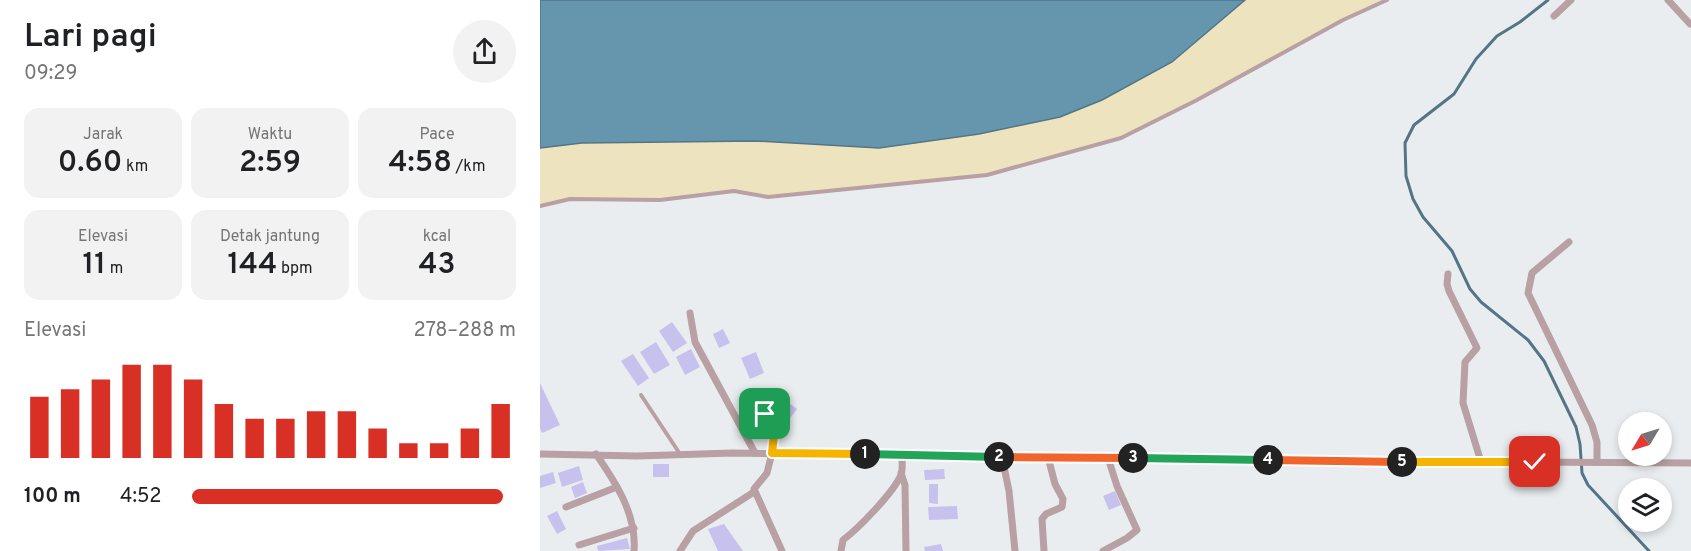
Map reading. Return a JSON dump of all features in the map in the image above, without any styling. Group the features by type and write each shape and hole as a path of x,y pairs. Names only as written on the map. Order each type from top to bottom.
{"street":[{"path":"1554,16 1571,0"},
{"path":"1668,0 1690,24"},
{"path":"1569,242 1533,273 1528,293 1592,425 1597,442 1593,462"},
{"path":"1448,274 1449,291 1477,348 1465,362 1463,403 1481,462"},
{"path":"690,314 695,342 755,453"},
{"path":"540,454 772,453 1691,463"},
{"path":"772,453 767,473 755,485 754,492 782,551"},
{"path":"596,454 617,487 634,528 634,551"},
{"path":"902,455 906,551"},
{"path":"1002,457 1009,491 1015,551"},
{"path":"1044,551 1042,519 1046,514 1062,507 1063,499 1055,484 1048,457"},
{"path":"1103,551 1137,530 1117,486 1108,458"},
{"path":"841,551 843,540 856,531 902,473"},
{"path":"566,507 617,487"},
{"path":"680,551 693,531 754,492"},
{"path":"579,545 634,528"}],"lane":[{"path":"540,206 570,199 660,200 734,191 768,197 987,175 1121,138 1197,100 1343,20 1387,0"},
{"path":"641,395 680,454"},
{"path":"758,402 774,435 772,453"}],"sand":[{"path":"1245,0 1387,0 1343,20 1197,100 1121,138 987,175 768,197 734,191 660,200 570,199 540,206 540,148 582,143 756,141 879,148 979,134 1060,117 1102,100 1172,62"}],"water":[{"path":"540,0 1245,0 1172,62 1102,100 1060,117 979,134 879,148 756,141 582,143 540,148"}],"building":[{"path":"672,322 687,343 673,352 659,331"},
{"path":"723,329 730,343 719,348 713,334"},
{"path":"656,342 670,365 654,374 640,352"},
{"path":"691,349 700,367 685,375 676,357"},
{"path":"756,352 764,373 750,379 741,358"},
{"path":"633,354 649,378 638,386 621,361"},
{"path":"540,383 560,425 542,433 540,429"},
{"path":"781,397 797,409 785,425 769,413"},
{"path":"653,464 669,464 669,477 653,477"},
{"path":"579,466 583,480 562,487 558,473"},
{"path":"944,469 945,479 925,480 924,470"},
{"path":"553,472 556,483 540,488 540,476"},
{"path":"583,482 587,493 575,498 571,487"},
{"path":"929,484 938,484 938,504 929,503"},
{"path":"1115,491 1121,505 1109,510 1103,496"},
{"path":"957,506 958,519 929,520 928,507"},
{"path":"557,511 566,529 557,534 547,516"},
{"path":"724,524 743,551 718,551 708,529"},
{"path":"627,538 630,549 598,551 597,546"},
{"path":"941,544 943,551 925,551 924,547"}],"waterway":[{"path":"1548,0 1520,22 1497,36 1476,59 1454,94 1414,125 1405,143 1406,176 1413,199 1423,217 1452,251 1470,289 1481,302 1528,340 1544,361 1576,427 1582,473 1588,485 1649,551"}],"route":[{"path":"765,414 774,435 772,453 1535,462"}]}
